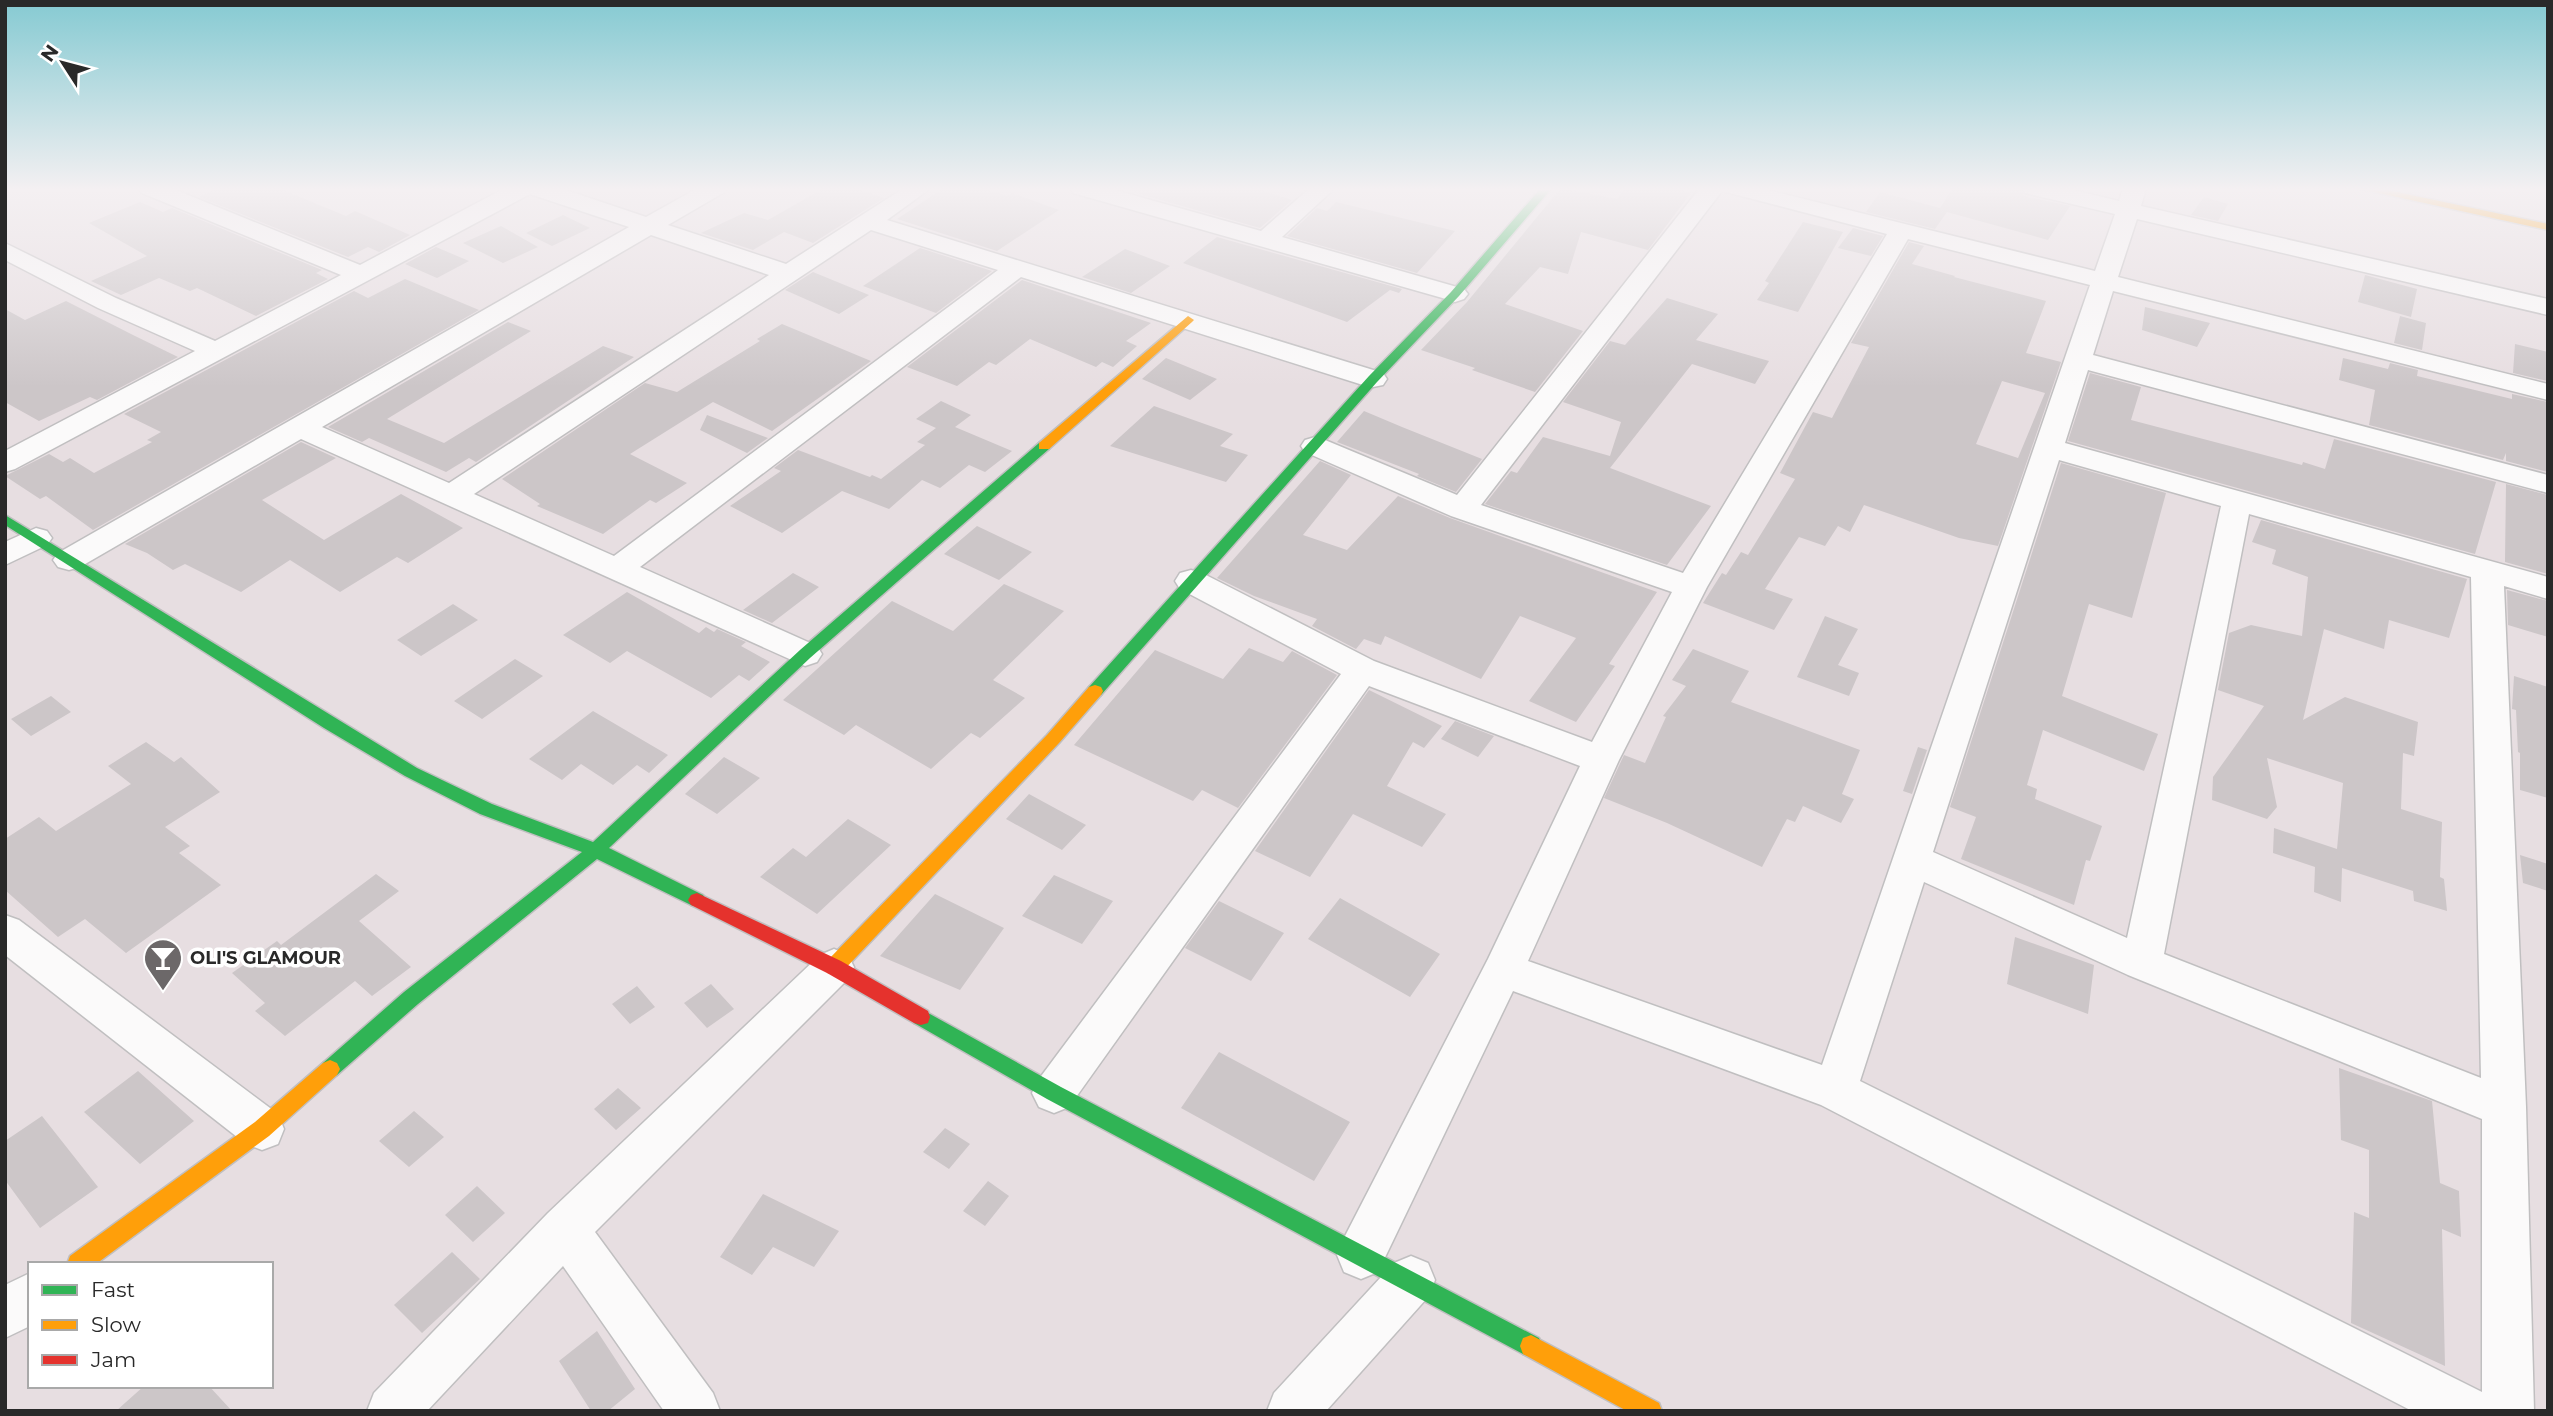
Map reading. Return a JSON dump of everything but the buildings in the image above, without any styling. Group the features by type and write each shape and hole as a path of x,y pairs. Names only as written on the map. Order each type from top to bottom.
{"street":[{"path":"13,254 107,303 217,351"},
{"path":"312,254 361,274"},
{"path":"5,463 399,254"},
{"path":"69,560 602,254"},
{"path":"730,254 790,274"},
{"path":"451,495 820,254"},
{"path":"972,254 1373,379"},
{"path":"1312,254 1455,294"},
{"path":"392,1411 565,1229 834,967 1053,740 1191,581 1490,254"},
{"path":"1462,509 1661,254"},
{"path":"1361,1255 1503,970 1601,760 1691,587 1887,254"},
{"path":"1995,254 2548,392"},
{"path":"1835,1090 2113,254"},
{"path":"2344,254 2548,307"},
{"path":"617,569 1017,268"},
{"path":"81,1262 262,1129 411,998 596,850 805,653 1188,320"},
{"path":"2078,359 2548,484"},
{"path":"301,428 805,653"},
{"path":"1315,446 1462,509 1691,587"},
{"path":"2049,448 2548,588"},
{"path":"2142,963 2237,500"},
{"path":"5,519 411,772 486,809 596,850 834,967 1054,1093 1411,1280 1651,1411"},
{"path":"5,555 36,538"},
{"path":"2487,571 2504,1107 2508,1411"},
{"path":"1191,581 1362,670 1601,760"},
{"path":"1054,1093 1362,670"},
{"path":"1912,859 2142,963 2504,1107"},
{"path":"5,932 262,1129"},
{"path":"1503,970 1835,1090 2466,1411"},
{"path":"565,1229 695,1411"},
{"path":"1292,1411 1411,1280"},
{"path":"5,1314 28,1298"}],"traffic: fast":[{"path":"1095,691 1373,379 1490,254"},
{"path":"330,1069 411,998 596,850 805,654 1044,446"},
{"path":"5,519 330,724 411,772 486,809 596,850 697,900"},
{"path":"921,1017 1054,1093 1531,1346"}],"traffic: slow":[{"path":"1044,446 1188,320"},
{"path":"834,967 1053,739 1095,691"},
{"path":"81,1262 262,1129 330,1069"},
{"path":"1531,1346 1651,1411"}],"traffic: jam":[{"path":"697,900 834,967 921,1017"}],"place":[{"name":"OLI'S GLAMOUR","path":"163,992"}]}
